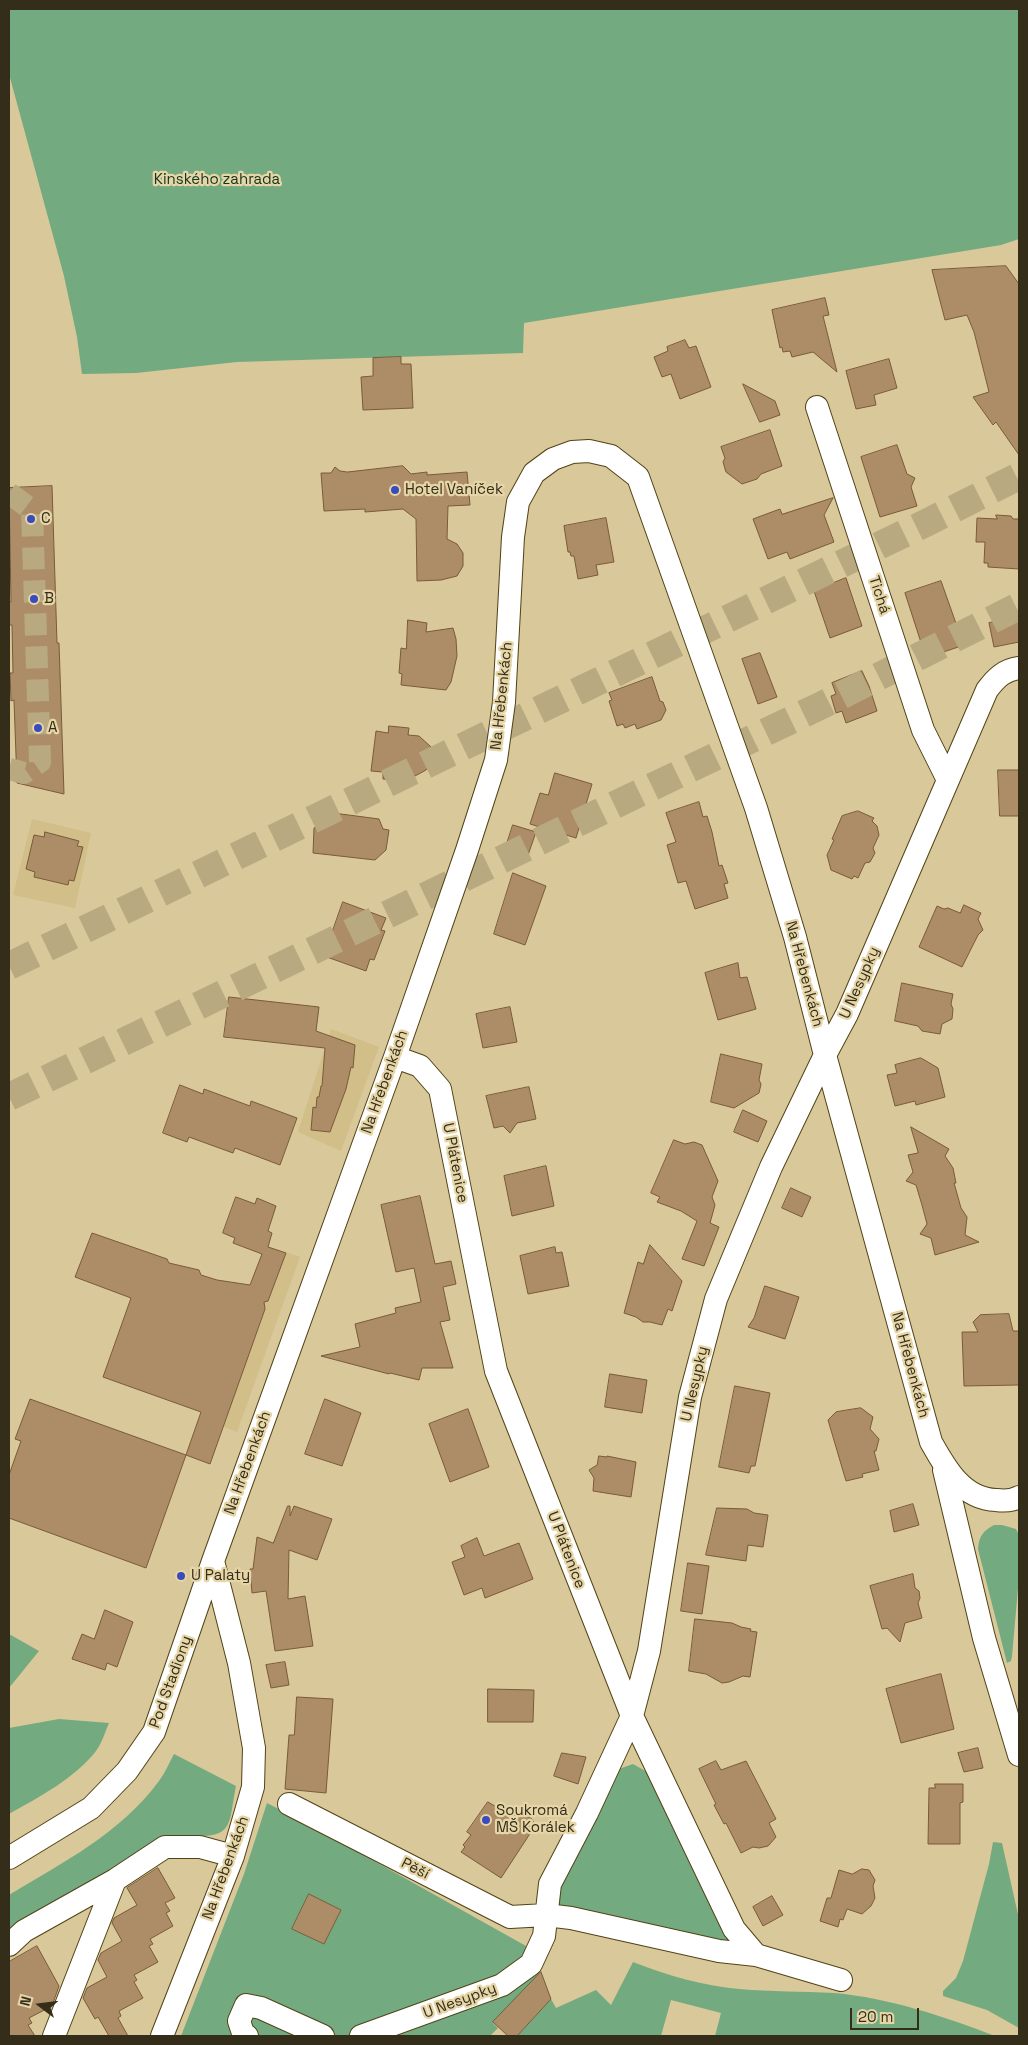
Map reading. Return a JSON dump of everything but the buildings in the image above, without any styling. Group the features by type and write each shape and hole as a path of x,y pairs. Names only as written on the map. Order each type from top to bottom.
{"street":[{"name":"Tichá","path":"817,407 923,730 948,780"},
{"name":"Na Hřebenkách","path":"162,2036 233,1856 253,1787 254,1748 239,1663 213,1561 395,1057 467,850 496,760 504,702 513,537 518,502 534,473 553,459 572,452 589,451 611,456 638,477 756,808 795,937 825,1056 931,1442 943,1464 964,1489 986,1500 1018,1502"},
{"name":"U Nesypky","path":"361,2036 502,1985 531,1964 544,1936 550,1884 587,1814 632,1716 649,1651 690,1397 716,1299 772,1167 847,1014 987,690 993,681 1006,671 1019,668"},
{"name":"U Plátenice","path":"395,1057 420,1066 440,1089 496,1371 632,1716 734,1930 756,1955"},
{"name":"Na Hřebenkách","path":"943,1464 984,1638 1019,1755"},
{"name":"Pod Stadiony","path":"9,1858 91,1808 127,1772 154,1732 213,1561"},
{"name":"Pěší","path":"289,1804 510,1917 546,1915 571,1918 719,1951 756,1955"},
{"path":"9,1945 24,1930 115,1880 165,1847 200,1847 233,1856"},
{"path":"54,2036 115,1880"},
{"path":"756,1955 841,1980"},
{"path":"247,2036 243,2033 239,2022 246,2005 260,2008 323,2036"}],"shaded area":[{"path":"32,819 91,833 75,908 13,895"},
{"path":"331,1029 379,1047 341,1151 298,1132"},
{"path":"265,1245 300,1257 237,1432 201,1418"}],"green space":[{"name":"Kinského zahrada","path":"9,9 1019,9 1019,239 1001,245 524,323 523,353 237,362 136,373 82,374 77,337 64,276 9,74"},
{"path":"994,1525 1016,1529 1019,1535 1019,1577 1012,1656 1011,1661 1007,1663 978,1549 982,1534"},
{"path":"9,1634 39,1651 9,1688"},
{"path":"59,1719 109,1723 98,1748 87,1761 56,1787 9,1814 9,1728"},
{"path":"174,1754 236,1786 227,1826 215,1835 189,1836 9,1934 9,1895 90,1846 127,1816 144,1800 159,1781"},
{"path":"633,1764 647,1772 732,1944 558,1906 552,1898 619,1769"},
{"path":"267,1803 526,1946 534,1946 511,1974 351,2036 181,2036 244,1874","holes":["309,1894 341,1910 324,1944 292,1929"]},
{"path":"993,1842 1002,1843 1019,1919 1019,2028 987,2010 943,1996 943,1991 956,1978 963,1961"},
{"path":"633,1962 685,1979 725,1988 834,1993 875,1999 936,2015 995,2036 715,2036 721,2013 671,2000 661,2036 517,2036 551,1999 556,2008 596,1990 611,2005"},
{"path":"541,1972 493,2023 498,2028 490,2036 382,2036 450,2011"}],"tunnel":[{"path":"9,966 928,522 1019,476"},
{"path":"9,493 32,510 40,762 24,773 9,769"},
{"path":"9,1097 820,706 1019,606"}],"place":[{"name":"Hotel Vaníček","path":"395,490"},
{"name":"C","path":"31,519"},
{"name":"B","path":"34,599"},
{"name":"A","path":"38,728"},
{"name":"U Palaty","path":"181,1576"},
{"name":"Soukromá MŠ Korálek","path":"486,1820"}]}
